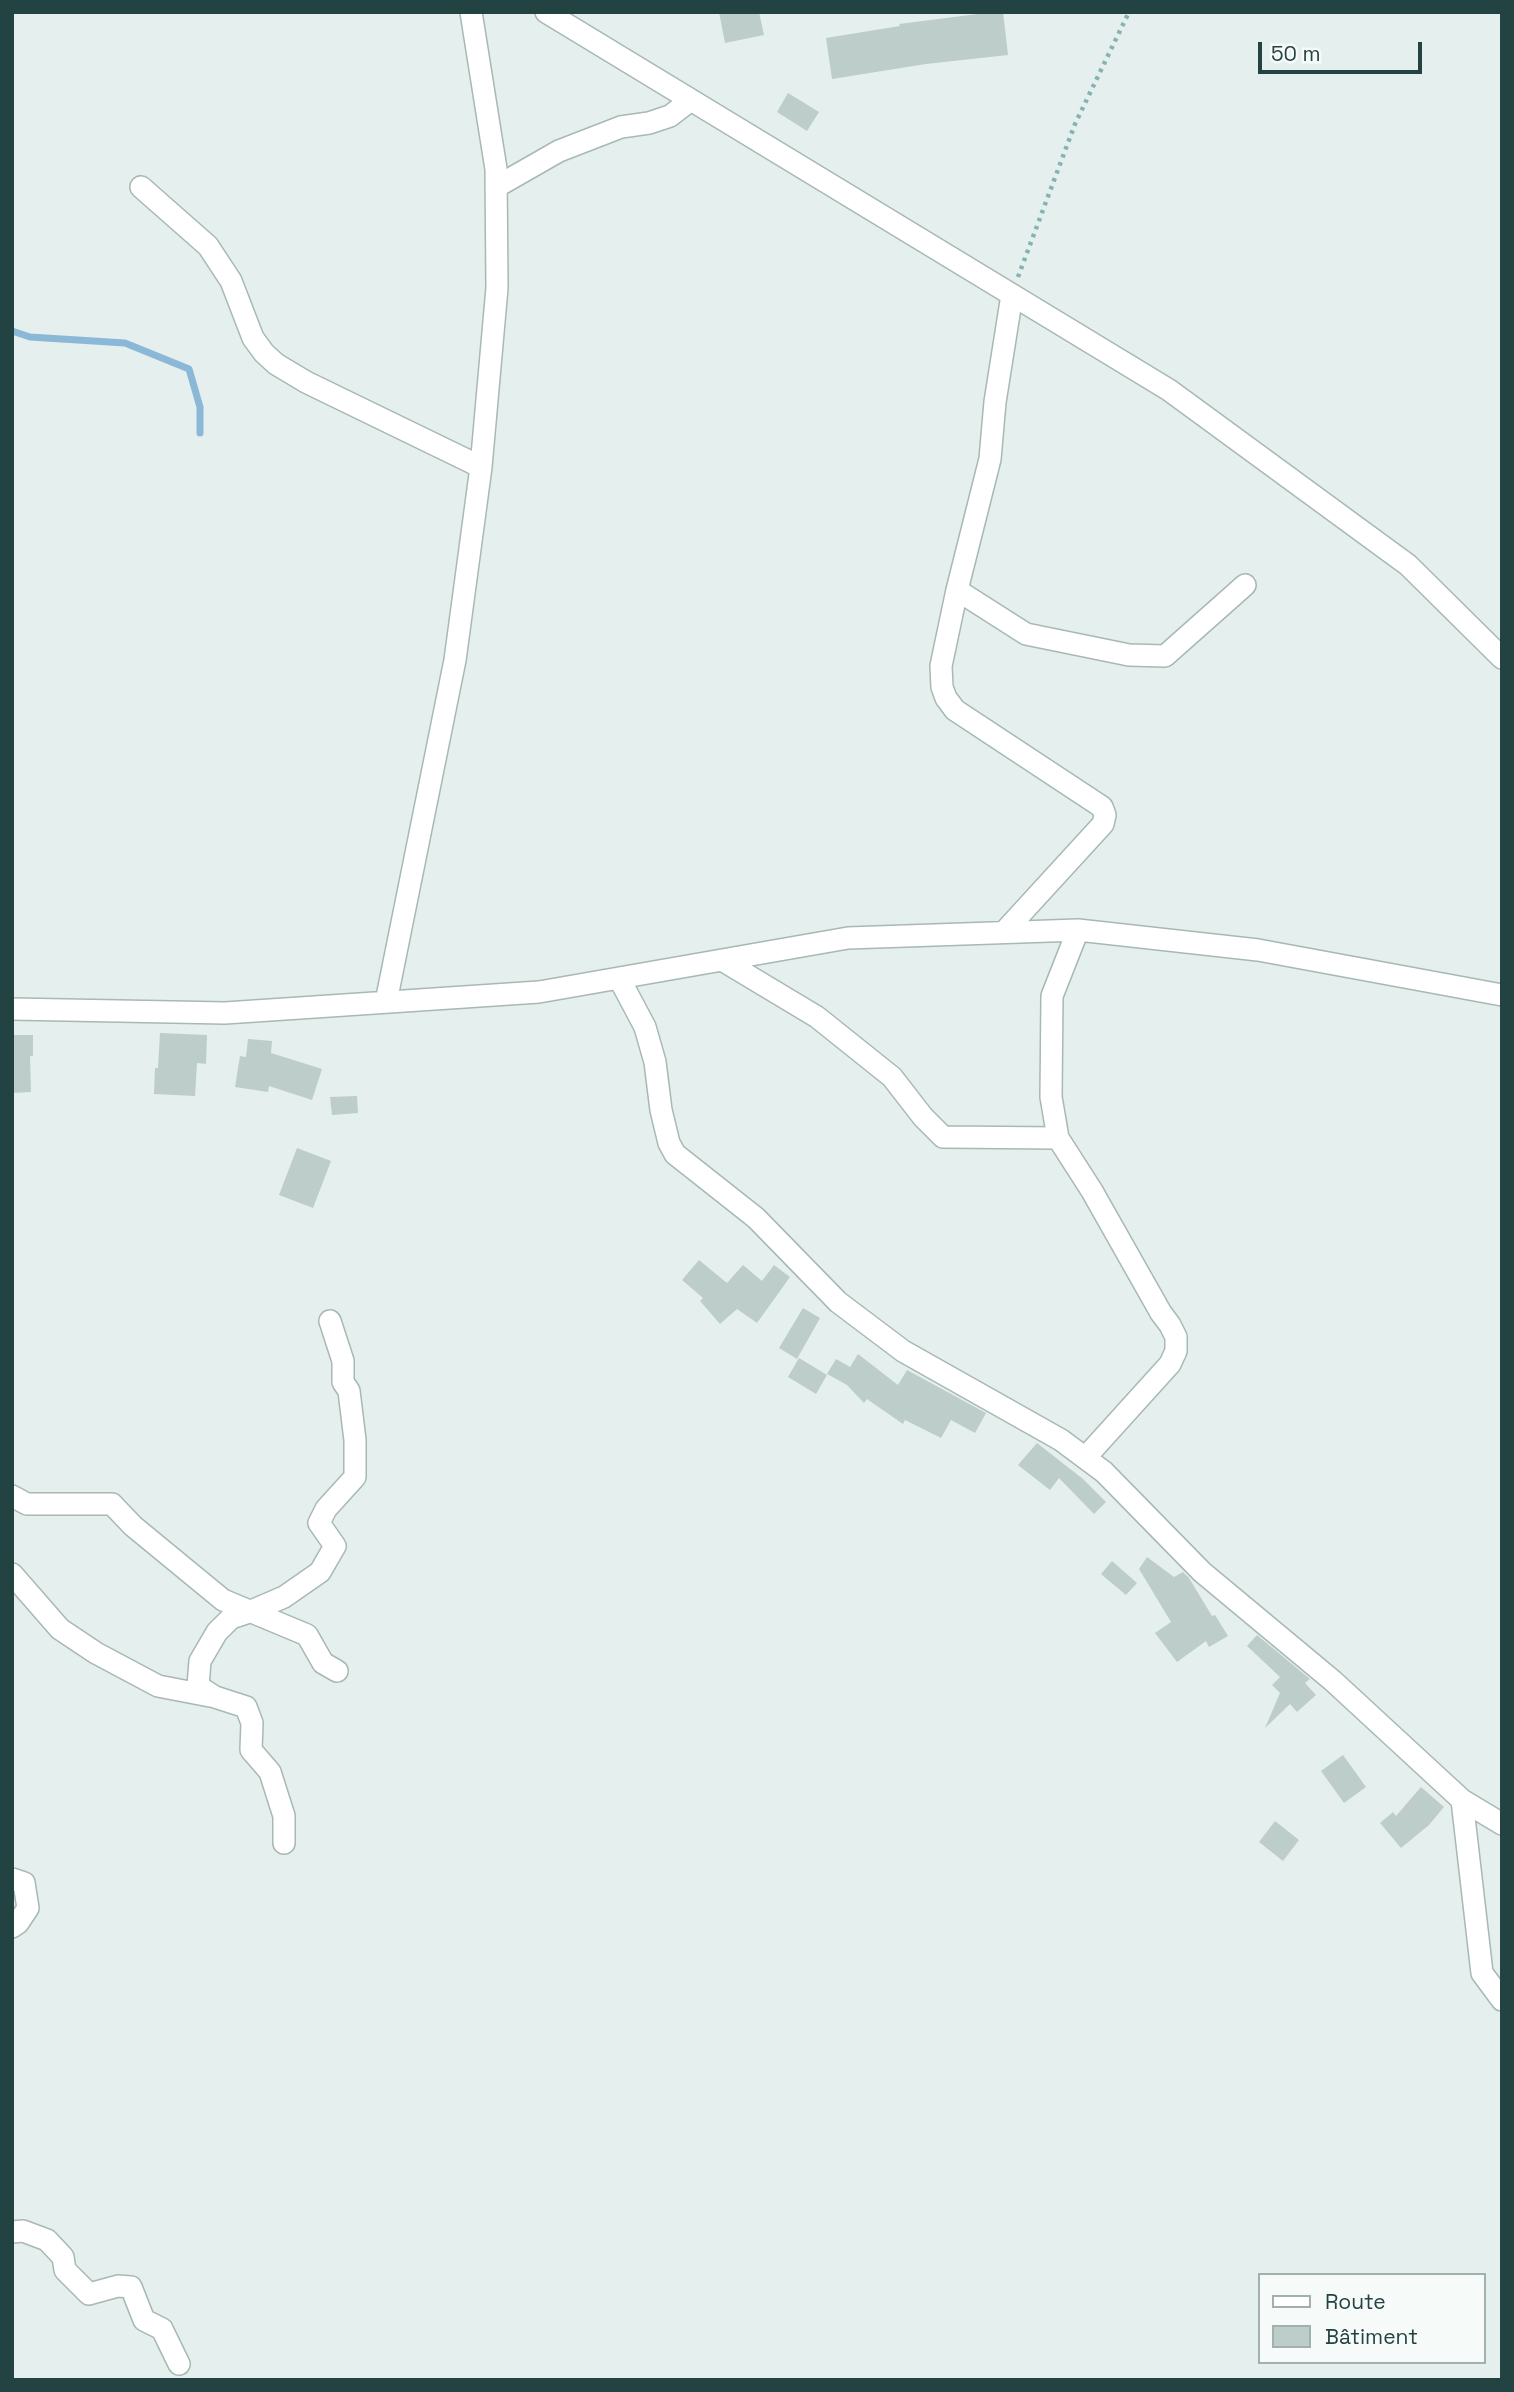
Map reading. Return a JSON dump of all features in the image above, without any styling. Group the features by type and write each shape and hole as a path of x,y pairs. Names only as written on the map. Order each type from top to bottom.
{"street":[{"path":"386,1002 455,660 481,467 497,288 496,169 471,12"},
{"path":"546,12 1169,390 1408,565 1502,658"},
{"path":"496,187 559,152 621,127 649,123 670,116 691,100"},
{"path":"141,187 208,246 232,281 254,338 276,364 306,382 481,467"},
{"path":"1005,931 1103,824 1105,815 1102,807 955,710 942,687 941,666 990,458 995,402 1012,295"},
{"path":"957,590 1026,634 1129,655 1165,656 1245,585"},
{"path":"12,1009 225,1013 539,992 848,938 1077,930 1258,950 1502,995"},
{"path":"1077,930 1052,996 1051,1097 1058,1138 1093,1191 1175,1337 1176,1351 1170,1364 1085,1458"},
{"path":"722,960 817,1017 892,1077 923,1117 943,1137 1058,1138"},
{"path":"619,978 645,1027 655,1062 661,1110 669,1143 675,1154 756,1218 838,1302 903,1351 1061,1440 1104,1472 1202,1572 1333,1681 1462,1800 1502,1824"},
{"path":"215,1697 198,1686 200,1661 217,1632 231,1618 284,1597 320,1572 335,1546 318,1523 326,1509 355,1477 355,1440 349,1391 343,1382 343,1361 330,1321"},
{"path":"12,1496 27,1504 112,1504 133,1526 223,1600 307,1635 323,1663 337,1671"},
{"path":"12,1574 60,1629 96,1653 158,1686 215,1697 246,1707 252,1723 251,1750 271,1772 284,1816 284,1843"},
{"path":"1462,1800 1482,1973 1502,2000"},
{"path":"12,1879 24,1883 29,1908 12,1927"},
{"path":"12,2232 23,2231 47,2240 63,2257 65,2270 89,2294 118,2287 131,2287 144,2320 162,2329 179,2364"}],"path":[{"path":"1012,295 1075,124 1129,12"}],"building":[{"path":"719,12 759,12 764,35 725,43"},
{"path":"1003,12 1008,55 926,64 832,79 826,38 900,26 899,24"},
{"path":"788,93 819,112 807,131 777,112"},
{"path":"160,1033 207,1035 206,1064 197,1063 195,1096 154,1094"},
{"path":"12,1035 33,1035 33,1056 30,1056 31,1092 12,1093"},
{"path":"248,1039 272,1041 271,1053 322,1069 312,1100 269,1086 268,1092 235,1087 240,1056 246,1057"},
{"path":"357,1096 358,1113 332,1115 330,1097"},
{"path":"297,1148 331,1161 313,1208 279,1195"},
{"path":"699,1260 727,1283 743,1265 762,1281 774,1265 790,1277 757,1323 737,1309 720,1324 700,1301 703,1298 682,1280"},
{"path":"803,1308 820,1318 797,1359 779,1348"},
{"path":"858,1354 898,1385 907,1370 986,1413 975,1433 951,1420 941,1438 905,1420 903,1424 867,1399 864,1403 847,1385 827,1374 836,1359 850,1367"},
{"path":"799,1358 827,1375 816,1394 788,1377"},
{"path":"1037,1443 1083,1479 1106,1502 1094,1514 1059,1478 1050,1490 1018,1465"},
{"path":"1147,1557 1174,1577 1183,1572 1228,1636 1209,1647 1206,1641 1177,1662 1155,1633 1171,1622 1139,1569"},
{"path":"1112,1561 1137,1583 1126,1595 1101,1574"},
{"path":"1257,1635 1310,1679 1305,1683 1316,1695 1297,1712 1290,1704 1265,1728 1280,1693 1272,1685 1280,1677 1247,1646"},
{"path":"1343,1755 1366,1787 1344,1803 1321,1771"},
{"path":"1421,1787 1444,1807 1429,1825 1401,1848 1380,1823 1393,1812 1396,1816"},
{"path":"1275,1821 1299,1840 1283,1861 1259,1842"}],"waterway":[{"path":"12,331 30,337 125,343 189,369 200,407 200,433"}]}
